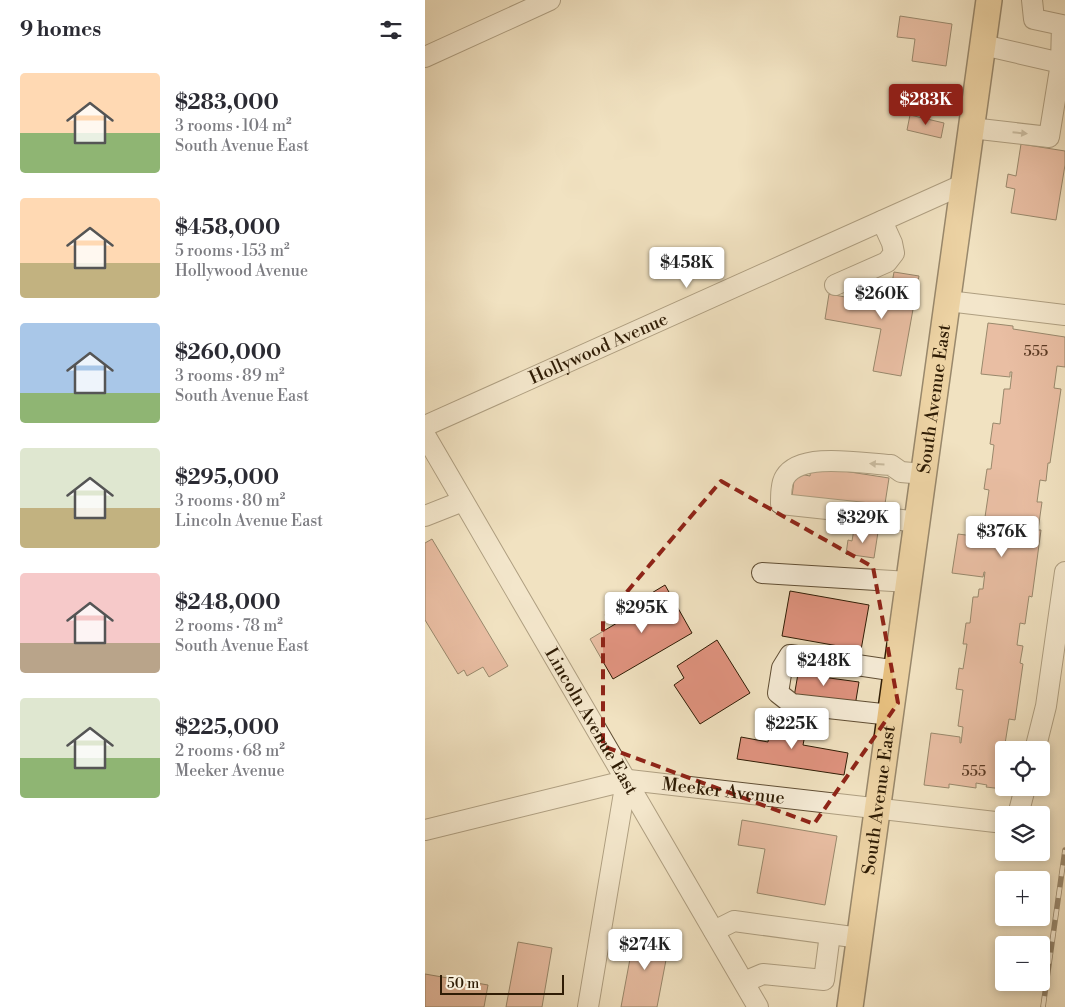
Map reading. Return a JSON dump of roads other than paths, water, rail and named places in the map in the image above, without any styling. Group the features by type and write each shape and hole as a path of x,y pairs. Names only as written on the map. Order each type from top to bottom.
{"main road":[{"name":"South Avenue East","path":"850,1007 989,0"}],"street":[{"path":"425,57 550,0"},
{"path":"971,128 1049,137 1061,63 1062,25 1034,19 1032,0"},
{"path":"983,45 1061,63"},
{"name":"Hollywood Avenue","path":"425,426 964,184"},
{"path":"835,285 887,262 893,253 892,243 882,221"},
{"path":"948,301 1065,315"},
{"name":"Lincoln Avenue East","path":"425,435 758,1007"},
{"path":"917,522 894,519 883,515 781,504 784,478 796,466 812,461 891,466 901,472 924,474"},
{"path":"425,516 463,501"},
{"path":"762,572 909,582"},
{"path":"1037,741 1046,706 1065,572"},
{"path":"891,715 792,704 778,693 782,668 790,655 897,671"},
{"path":"588,1007 626,781"},
{"name":"Meeker Avenue","path":"425,830 626,781 995,822"},
{"path":"714,930 734,921 860,938"},
{"path":"744,982 763,974 824,980 830,934"}],"railway":[{"path":"1043,1007 1065,850"}]}
